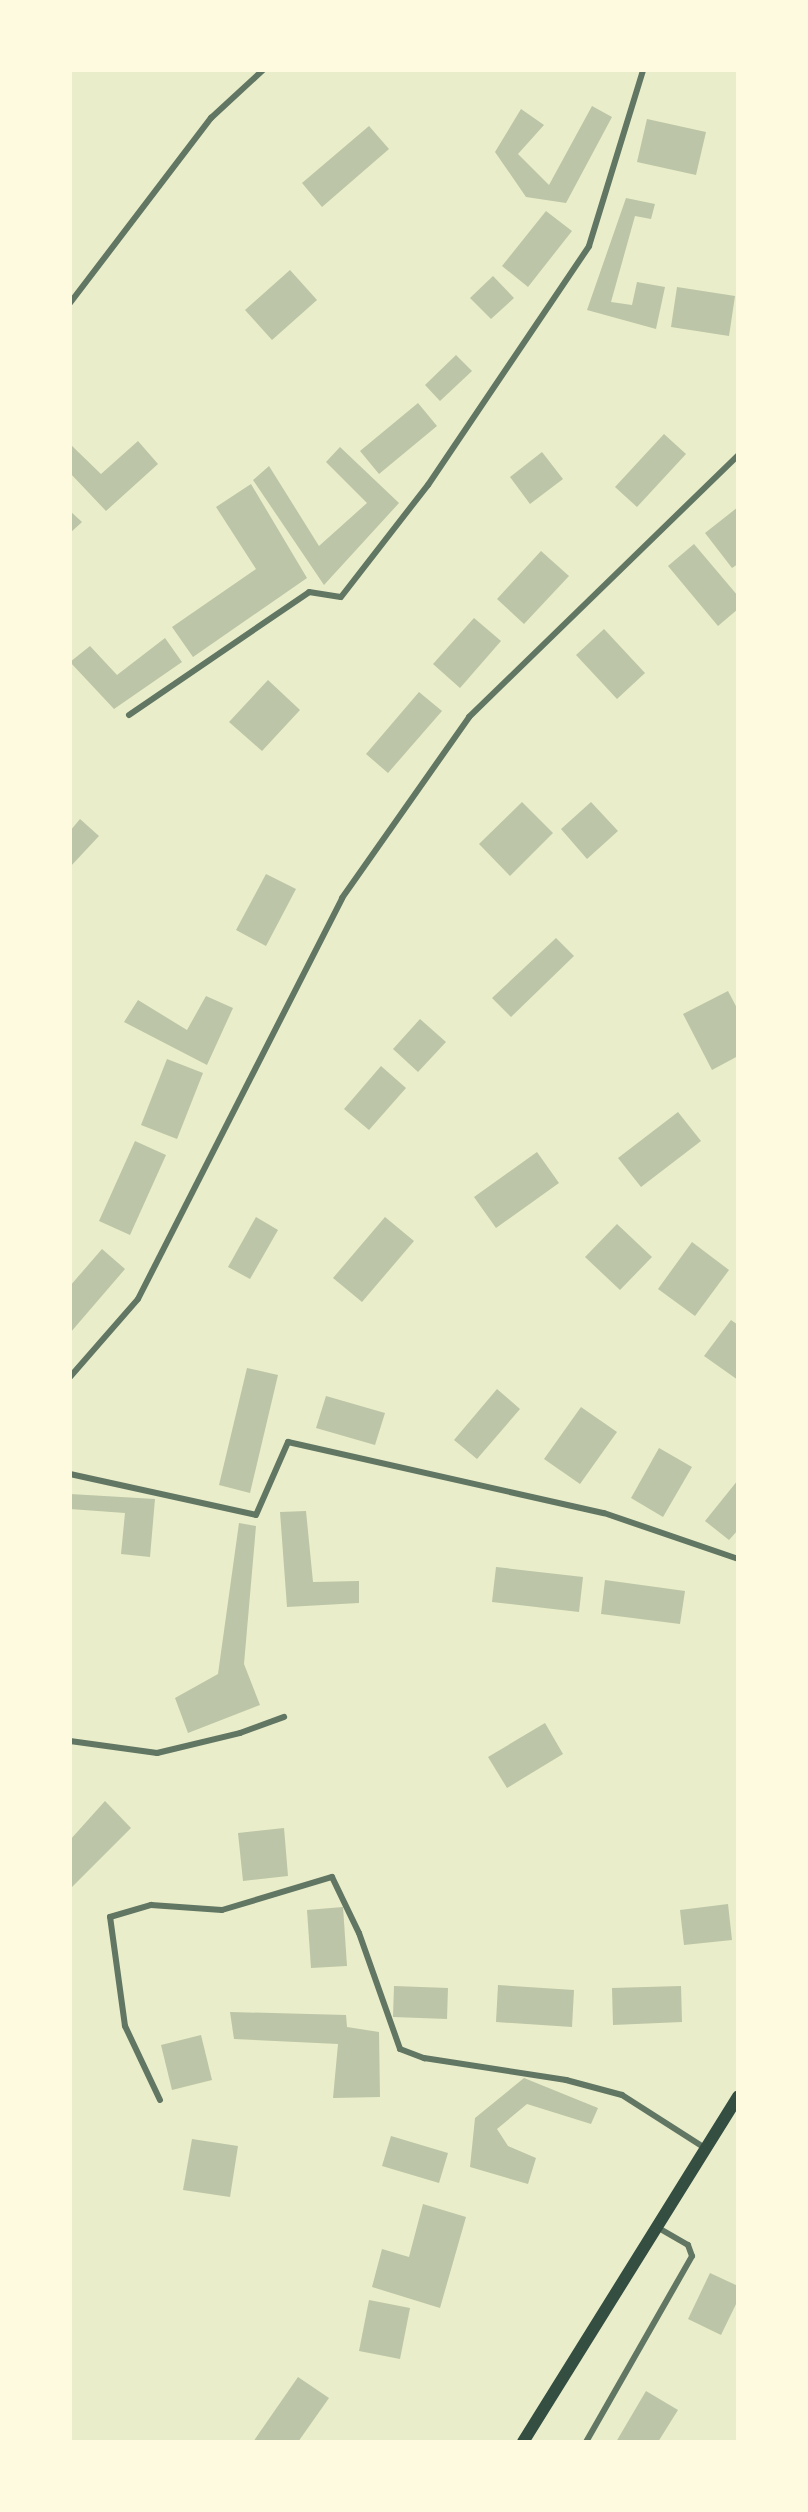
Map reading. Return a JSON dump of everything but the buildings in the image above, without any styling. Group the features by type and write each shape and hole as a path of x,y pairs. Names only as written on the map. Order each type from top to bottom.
{"main road":[{"path":"524,2442 659,2228 705,2148 738,2097"}],"street":[{"path":"70,303 211,118 263,70"},
{"path":"129,715 309,592 341,597 428,485 588,246 643,70"},
{"path":"70,1377 138,1299 342,898 469,717 738,455"},
{"path":"70,1474 256,1515 288,1442 604,1513 738,1559"},
{"path":"70,1742 157,1753 240,1733 284,1717"},
{"path":"160,2100 125,2026 110,1917 151,1905 222,1910 332,1877 358,1933 400,2049 424,2058 566,2080 622,2095 705,2148"},
{"path":"586,2442 690,2262 688,2245 659,2228"}]}
